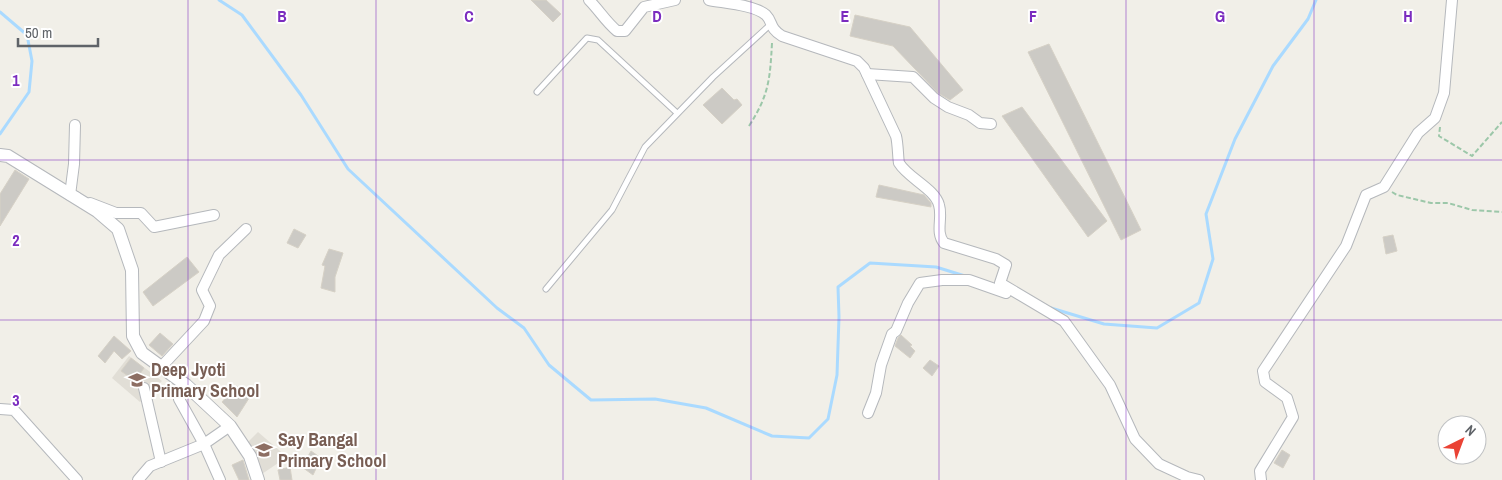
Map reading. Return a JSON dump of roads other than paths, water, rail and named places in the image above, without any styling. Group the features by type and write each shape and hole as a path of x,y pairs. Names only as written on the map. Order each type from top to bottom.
{"street":[{"path":"589,0 617,31 625,31 644,7 673,2 675,0"},
{"path":"709,0 757,9 768,16 772,28 782,36 858,61 864,68 896,136 899,148 898,160 902,167 935,198 939,206 940,237 944,243 996,259 1006,264 1000,283 1064,321 1110,385 1135,439 1159,464 1187,477 1199,480"},
{"path":"1261,480 1260,471 1292,417 1287,398 1266,382 1263,371 1346,246 1366,195 1384,187 1418,133 1432,120 1444,93 1452,0"},
{"path":"867,74 913,77 934,98 948,108 969,115 980,123 991,124"},
{"path":"70,195 74,164 75,125"},
{"path":"0,155 8,156 97,211 118,230 132,270 133,336 142,353 162,366 230,426 250,456 258,480"},
{"path":"70,195 116,212 141,213 154,228 214,215"},
{"path":"162,366 204,322 210,306 202,290 219,255 246,229"},
{"path":"868,413 876,393 880,365 892,334 896,331 908,303 920,284 942,280 968,280 997,289 1038,306"},
{"path":"186,386 179,399 204,444 220,480"},
{"path":"144,388 161,462"},
{"path":"0,409 14,410 77,480"},
{"path":"138,480 150,466 204,444 230,426"}],"lane":[{"path":"546,289 612,210 645,147 714,77 772,28"},
{"path":"537,92 587,38 598,40 677,113"}],"waterway":[{"path":"219,0 242,15 301,95 348,169 497,308 524,328 549,365 591,400 655,399 706,408 772,436 809,438 828,419 837,375 838,287 870,263 936,267 965,276"},
{"path":"1051,308 1104,324 1157,328 1199,303 1213,259 1206,214 1235,139 1273,66 1308,19 1316,0"},
{"path":"0,12 27,35 32,61 29,92 0,134"}],"place":[{"name":"Deep Jyoti Primary School","path":"137,380"},
{"name":"Say Bangal Primary School","path":"264,450"}]}
